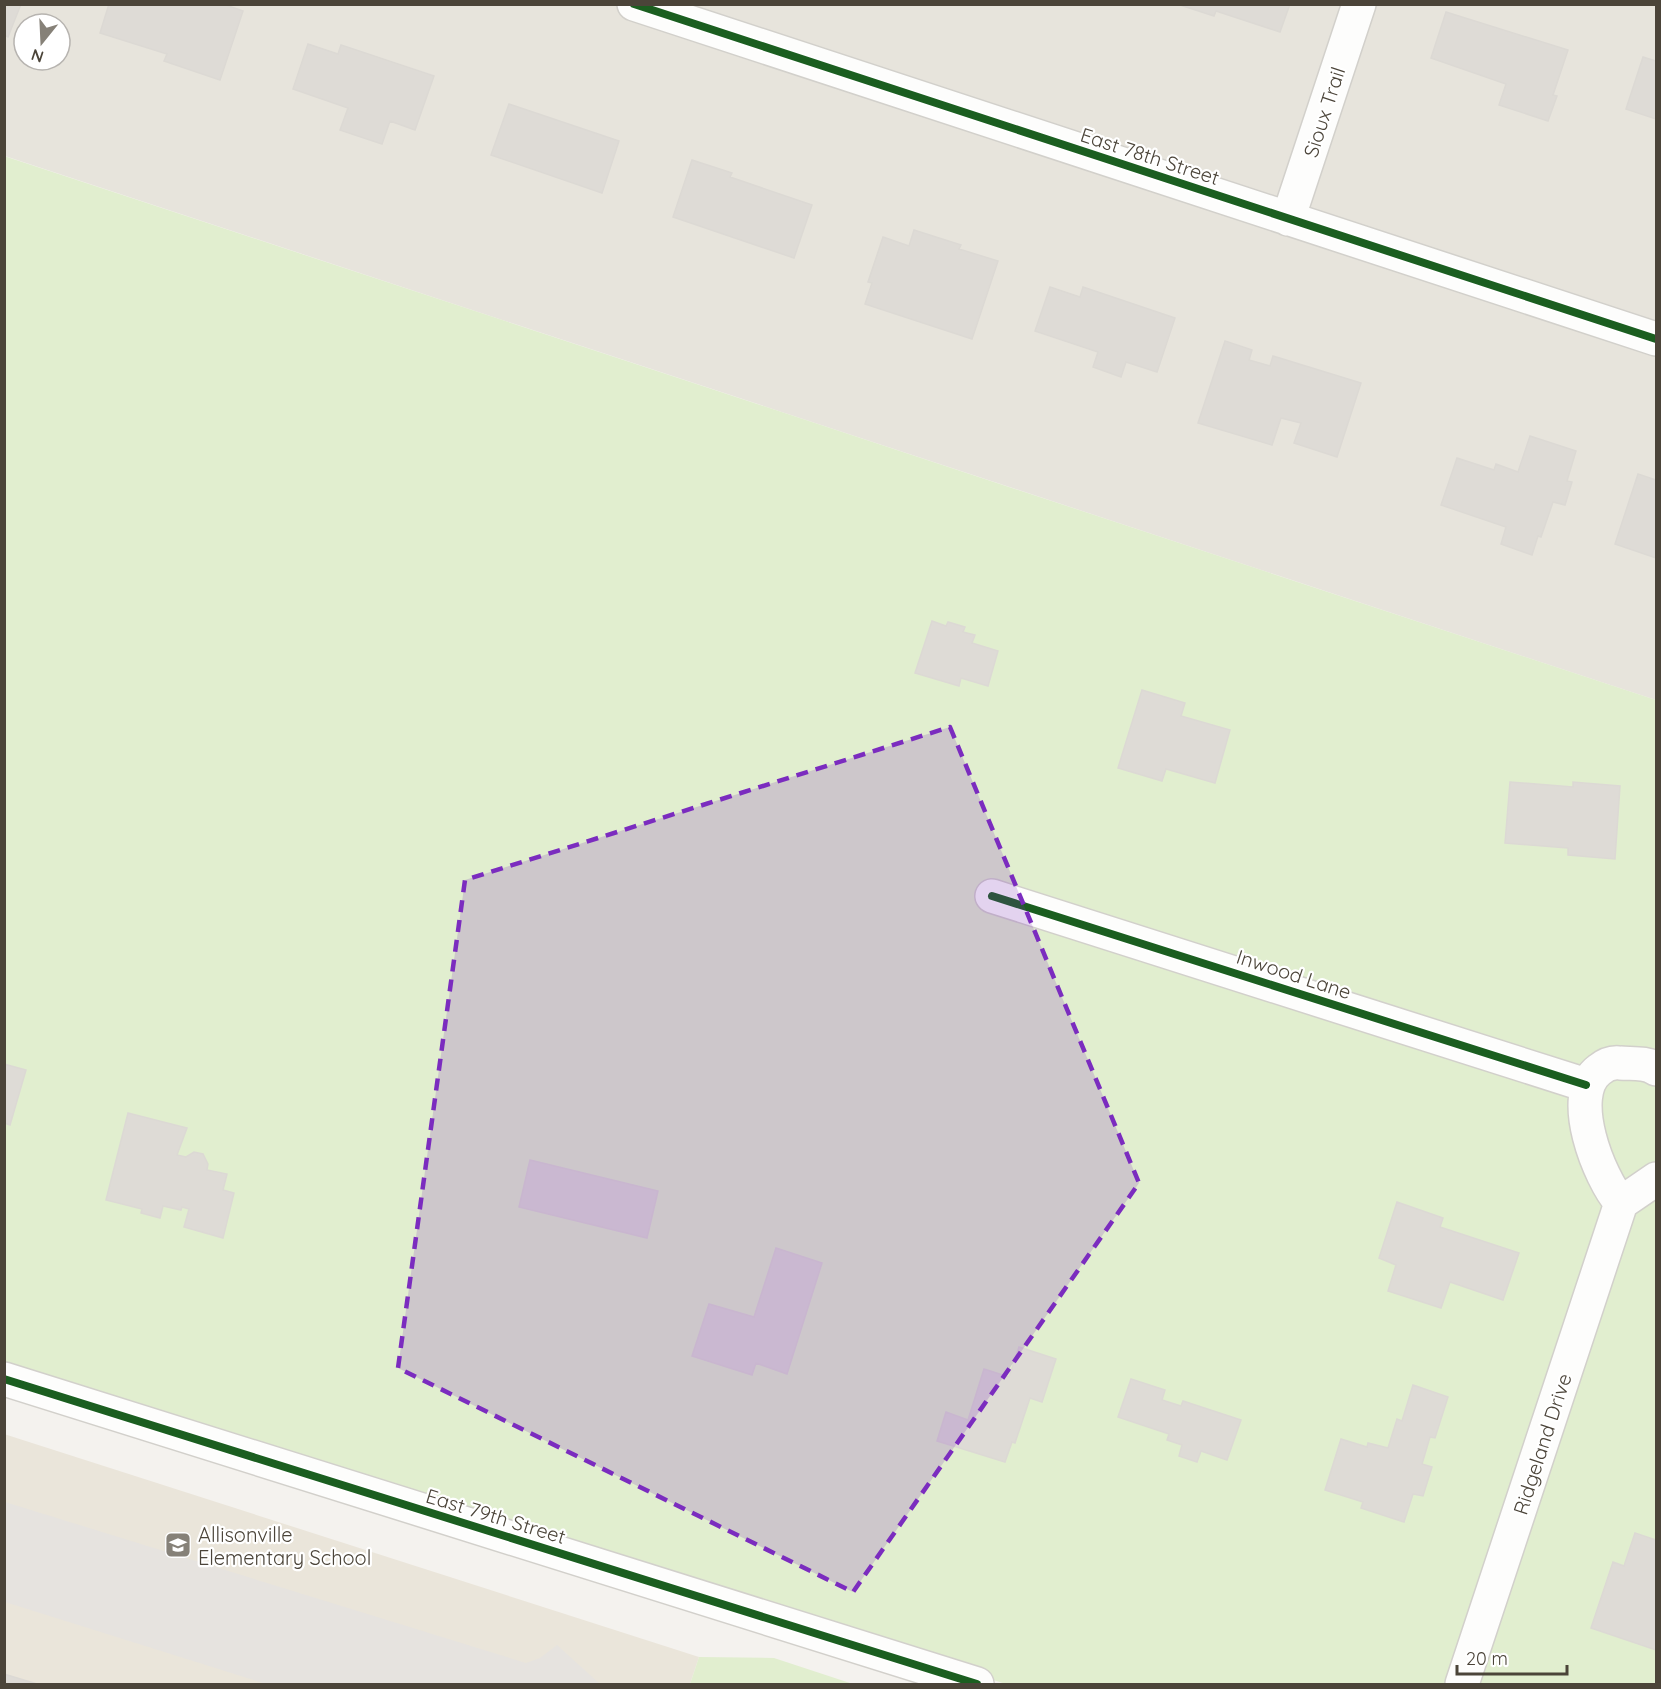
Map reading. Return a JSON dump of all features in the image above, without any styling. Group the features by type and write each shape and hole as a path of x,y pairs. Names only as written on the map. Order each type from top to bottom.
{"street":[{"name":"East 78th Street","path":"634,4 1656,339"},
{"name":"Sioux Trail","path":"1288,219 1359,4"},
{"name":"Inwood Lane","path":"992,896 1586,1085"},
{"path":"1656,1069 1643,1063 1610,1064 1595,1073 1586,1085 1584,1101 1589,1134 1608,1184 1621,1203 1656,1179"},
{"name":"Ridgeland Drive","path":"1462,1684 1621,1203"},
{"name":"East 79th Street","path":"4,1378 977,1684"}],"highlighted area":[{"path":"950,727 1139,1183 853,1592 398,1368 465,880"}],"shaded area":[{"path":"5,5 1656,5 1656,700 5,156"},
{"name":"Allisonville Elementary School","path":"4,1434 699,1657 690,1684 5,1684"},
{"path":"5,1502 526,1663 540,1658 557,1645 600,1684 266,1684 5,1602"}],"green space":[{"path":"4,156 1656,700 1656,1684 1006,1684 5,1363"},
{"path":"699,1657 774,1658 853,1684 690,1684"}],"building":[{"path":"4,4 21,4 18,12 12,12 12,27 8,37 4,35"},
{"path":"109,4 223,4 243,11 220,80 164,61 167,54 100,33"},
{"path":"1177,4 1290,4 1280,32 1216,11 1214,16"},
{"path":"1446,12 1568,50 1553,95 1557,96 1548,121 1499,105 1506,84 1431,58"},
{"path":"308,44 338,54 341,45 434,76 415,130 390,121 382,144 340,130 348,108 293,89"},
{"path":"1643,57 1656,61 1656,119 1626,109"},
{"path":"509,104 619,141 602,193 491,155"},
{"path":"692,160 732,173 730,177 812,205 794,258 673,217"},
{"path":"914,230 961,245 959,249 998,261 972,339 865,304 872,283 868,282 883,237 909,246"},
{"path":"1050,287 1080,297 1083,287 1175,318 1157,372 1126,362 1121,377 1093,367 1098,352 1035,331"},
{"path":"1225,341 1252,350 1249,360 1270,366 1273,356 1361,383 1337,457 1294,443 1301,423 1281,418 1272,445 1198,423"},
{"path":"1530,436 1576,451 1567,481 1572,482 1565,505 1553,502 1532,555 1501,544 1506,527 1441,505 1457,458 1494,470 1496,464 1518,472"},
{"path":"1638,474 1656,480 1656,558 1615,544"},
{"path":"932,621 946,626 948,622 965,627 963,632 975,635 972,643 998,651 988,686 961,678 959,686 915,673"},
{"path":"1142,690 1185,703 1181,716 1230,730 1215,783 1166,769 1162,781 1118,768"},
{"path":"1510,782 1573,787 1573,782 1620,786 1615,859 1568,855 1568,848 1505,843"},
{"path":"4,1064 26,1070 10,1125 4,1123"},
{"path":"128,1113 187,1128 177,1155 186,1157 194,1152 203,1154 208,1164 207,1170 227,1174 223,1190 234,1193 223,1238 184,1227 189,1209 182,1207 181,1210 163,1206 160,1218 141,1213 142,1209 106,1200"},
{"path":"530,1160 658,1191 647,1238 519,1207"},
{"path":"1397,1202 1443,1218 1440,1227 1519,1253 1503,1300 1450,1282 1441,1308 1388,1291 1396,1265 1379,1258"},
{"path":"776,1248 822,1263 787,1374 756,1363 752,1375 692,1356 709,1304 754,1317"},
{"path":"1019,1347 1056,1359 1042,1402 1030,1398 1015,1443 1012,1442 1005,1462 937,1441 946,1412 968,1420 984,1369 1009,1377"},
{"path":"1131,1379 1165,1390 1162,1400 1181,1406 1183,1401 1241,1420 1227,1460 1201,1451 1197,1462 1179,1456 1182,1445 1167,1440 1169,1434 1118,1417"},
{"path":"1413,1385 1448,1397 1435,1438 1430,1437 1422,1464 1432,1467 1423,1496 1413,1494 1404,1522 1361,1508 1363,1502 1325,1490 1341,1439 1367,1447 1368,1443 1388,1448 1397,1419 1402,1421"},
{"path":"1635,1533 1656,1540 1656,1650 1591,1628 1613,1562 1624,1566"},
{"path":"4,1674 37,1684 4,1684"}],"cycle path":[{"path":"634,4 1656,339"},
{"path":"992,896 1586,1085"},
{"path":"4,1379 977,1684"}],"place":[{"name":"Allisonville Elementary School","path":"178,1545"}]}
